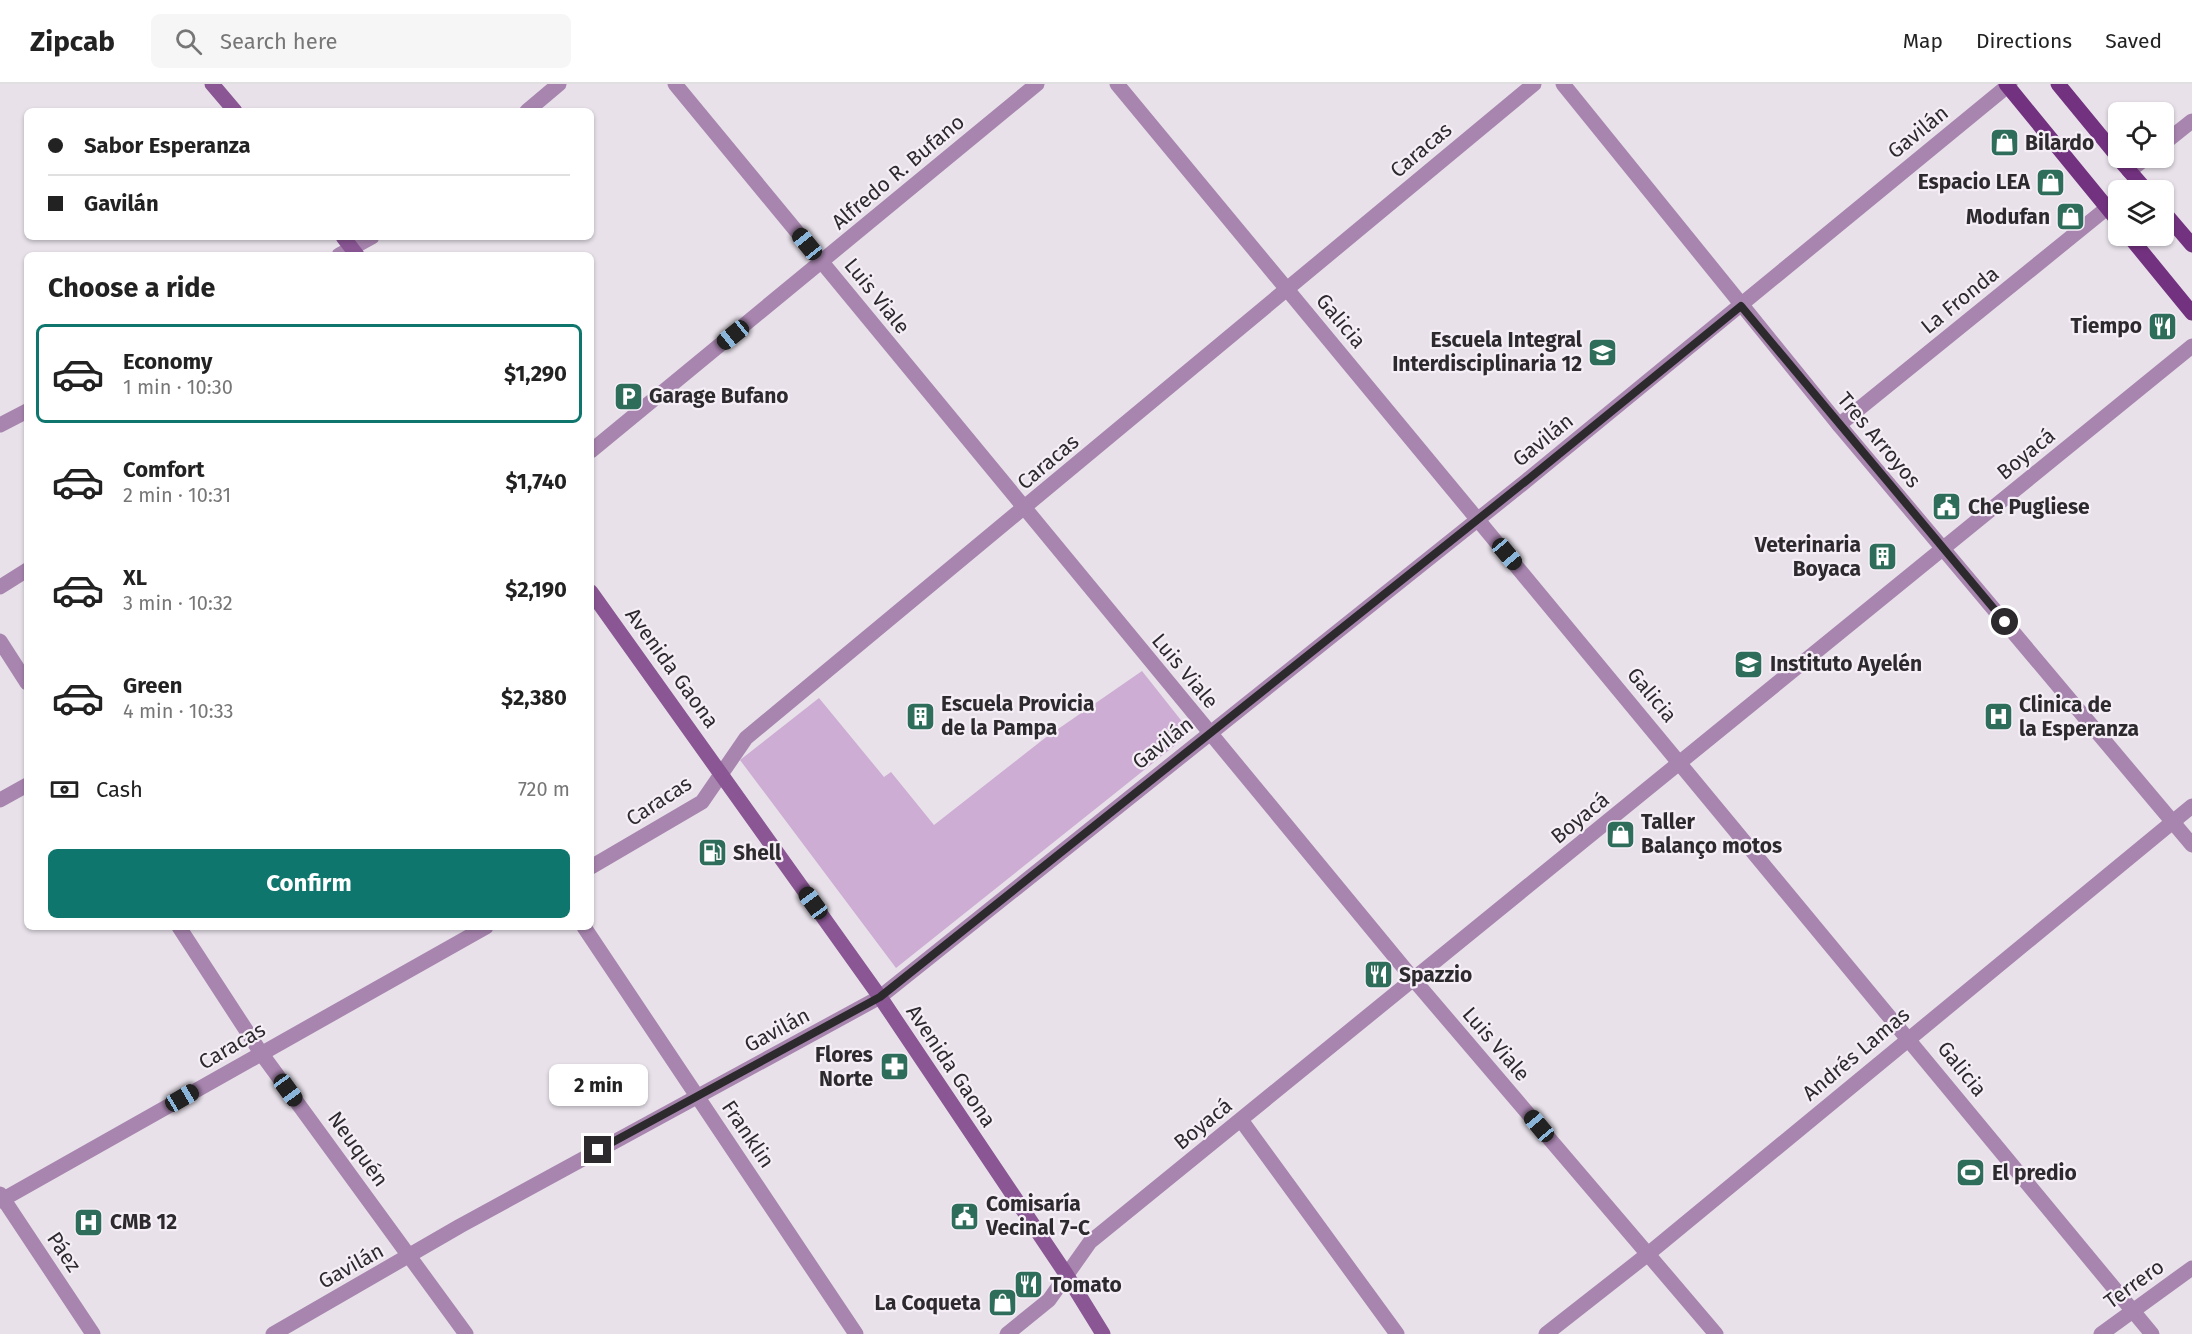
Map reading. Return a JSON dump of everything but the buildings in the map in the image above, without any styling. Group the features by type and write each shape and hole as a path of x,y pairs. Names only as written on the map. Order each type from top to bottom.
{"main road":[{"path":"212,84 232,108"},
{"path":"2058,84 2108,145"},
{"path":"2008,85 2108,208"},
{"path":"2127,168 2137,180"},
{"path":"2174,224 2192,245"},
{"path":"2137,246 2192,313"},
{"name":"Avenida Gaona","path":"594,596 880,997 1066,1274 1103,1334"}],"street":[{"path":"530,108 559,84"},
{"name":"Luis Viale","path":"675,84 1414,981 1716,1334"},
{"name":"Alfredo R. Bufano","path":"594,449 1037,84"},
{"name":"Galicia","path":"1117,84 1909,1037 2152,1334"},
{"name":"Caracas","path":"594,865 702,802 723,775 746,738 1534,84"},
{"name":"Tres Arroyos","path":"1563,84 1839,425 2192,844"},
{"name":"Gavilán","path":"273,1334 697,1096 880,997 1478,519 1741,306 2008,85"},
{"path":"2174,135 2192,121"},
{"path":"2129,171 2133,168"},
{"name":"La Fronda","path":"1839,425 2108,208"},
{"path":"348,249 366,240"},
{"name":"Boyacá","path":"1007,1334 1049,1300 1090,1242 1414,981 2192,346"},
{"path":"0,425 24,413"},
{"path":"0,587 24,572"},
{"path":"0,641 24,677"},
{"path":"0,800 24,787"},
{"name":"Andrés Lamas","path":"1546,1334 1648,1254 2192,806"},
{"name":"Neuquén","path":"181,930 261,1053 466,1334"},
{"name":"Caracas","path":"1,1198 481,930"},
{"name":"Franklin","path":"586,930 856,1334"},
{"path":"1241,1120 1398,1334"},
{"name":"Páez","path":"1,1198 93,1334"},
{"name":"Terrero","path":"2101,1334 2192,1268"}],"shaded area":[{"path":"1142,671 1184,724 1184,733 1178,743 896,968 740,760 819,698 884,777 891,772 934,825 1045,738"}],"place":[{"name":"Bilardo","path":"2004,143"},
{"name":"Espacio LEA","path":"2051,182"},
{"name":"Modufan","path":"2071,217"},
{"name":"Tiempo","path":"2163,326"},
{"name":"Escuela Integral Interdisciplinaria 12","path":"1603,352"},
{"name":"Garage Bufano","path":"628,396"},
{"name":"Che Pugliese","path":"1947,507"},
{"name":"Veterinaria Boyaca","path":"1882,557"},
{"name":"Instituto Ayelén","path":"1749,664"},
{"name":"Escuela Provicia de la Pampa","path":"920,716"},
{"name":"Clinica de la Esperanza","path":"1998,717"},
{"name":"Taller Balanço motos","path":"1620,834"},
{"name":"Shell","path":"712,853"},
{"name":"Spazzio","path":"1378,975"},
{"name":"Flores Norte","path":"894,1067"},
{"name":"El predio","path":"1971,1173"},
{"name":"Comisaría Vecinal 7-C","path":"965,1216"},
{"name":"CMB 12","path":"89,1222"},
{"name":"Tomato","path":"1029,1285"},
{"name":"La Coqueta","path":"1002,1303"}],"route":[{"path":"598,1150 880,997 1526,481 1741,306 2005,622"}]}
